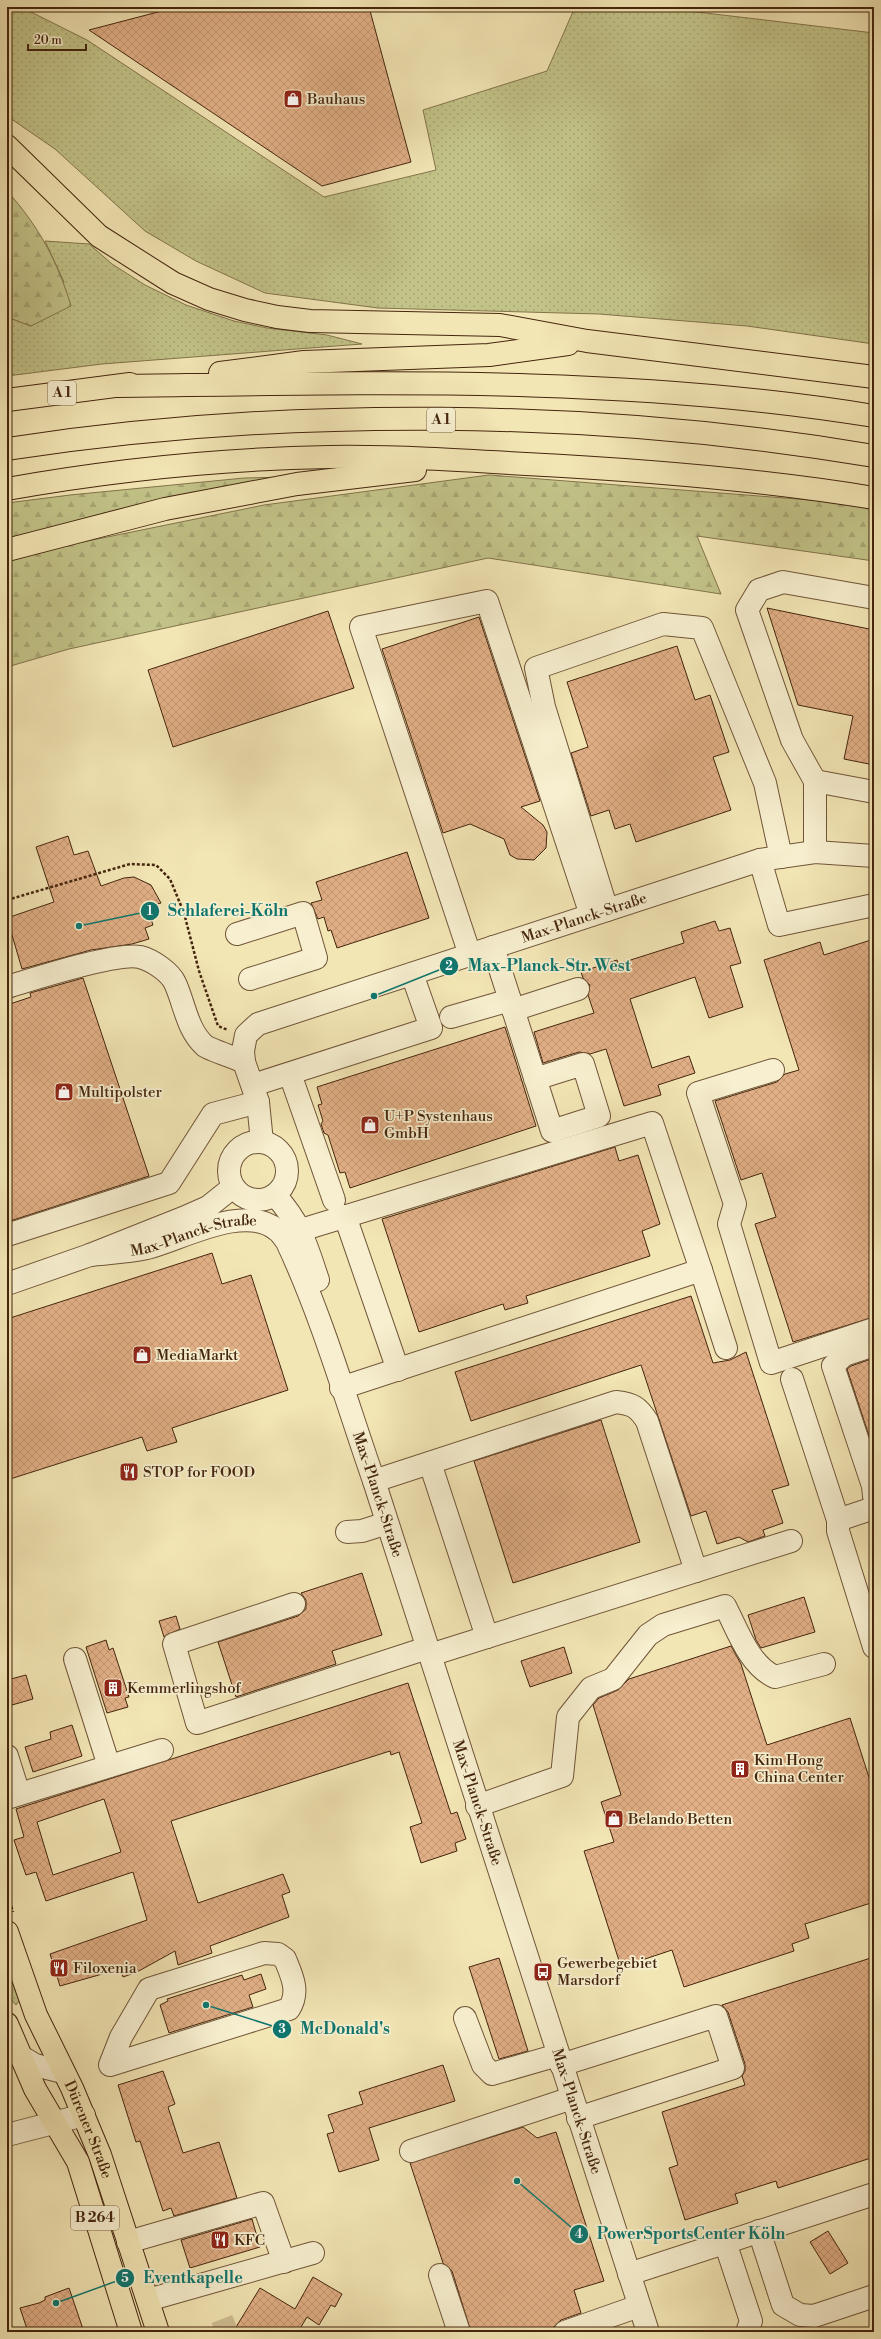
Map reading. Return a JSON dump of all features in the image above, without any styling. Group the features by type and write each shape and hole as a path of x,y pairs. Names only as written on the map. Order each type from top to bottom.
{"main road":[{"path":"7,146 98,236 173,283 210,299 245,310 290,319 388,323 500,324 587,341 874,377"},
{"path":"117,386 304,362 489,355 587,341"},
{"name":"A 1","path":"7,400 117,386 364,382 570,386 779,403 874,416"},
{"name":"A 1","path":"7,449 110,435 212,427 351,420 473,420 644,428 732,436 874,456"},
{"path":"7,489 104,474 191,465 330,457 634,469 763,482 874,498"},
{"path":"7,550 165,509 297,484 482,462"},
{"name":"Dürener Straße","path":"7,1932 36,2015 84,2115 105,2169 158,2332"},
{"name":"Dürener Straße","path":"7,2024 20,2056 54,2123 78,2162 131,2332"}],"street":[{"path":"815,852 815,781 792,740 747,610 759,590 783,582 874,598"},
{"path":"470,955 361,627 487,601 599,912"},
{"path":"599,912 544,707 536,668 663,624 702,628 765,783 781,857"},
{"path":"815,781 874,792"},
{"name":"Max-Planck-Straße","path":"246,1036 258,1024 760,860 815,852 874,856"},
{"path":"760,860 779,925 874,905"},
{"path":"237,934 303,913 316,958 250,979"},
{"path":"493,947 536,1079"},
{"path":"7,987 103,960 125,957 140,957 159,966 175,982 190,1026 206,1046 244,1062"},
{"path":"7,1235 169,1183 213,1114 290,1074 431,1028 412,974"},
{"path":"451,1017 512,1005 578,989"},
{"path":"246,1036 243,1051 244,1062 256,1093 262,1142"},
{"path":"774,1070 698,1093 735,1204 729,1224 771,1363 874,1329"},
{"path":"290,1074 398,1370"},
{"path":"301,1230 340,1208 652,1123 726,1348"},
{"path":"233,1186 228,1170 233,1156 246,1144 262,1142 276,1148 286,1164 284,1184 275,1195"},
{"name":"Max-Planck-Straße","path":"7,1284 90,1255 208,1206 233,1186 238,1193 253,1200 263,1200 275,1195 301,1230 325,1302 325,1333"},
{"name":"Max-Planck-Straße","path":"90,1255 146,1248 227,1222 248,1219 263,1222 278,1230 287,1242 325,1333 341,1388 374,1482 386,1523 429,1651 477,1806 648,2332"},
{"path":"341,1388 701,1270"},
{"path":"874,1345 844,1355 834,1366 873,1486 874,1496"},
{"path":"792,1379 838,1520 838,1531 874,1647"},
{"path":"374,1482 616,1402 631,1403 640,1409 647,1421 696,1571"},
{"path":"430,1463 487,1637"},
{"path":"838,1520 874,1508"},
{"path":"347,1532 362,1531 386,1523"},
{"path":"294,1604 174,1644 197,1723 429,1651 487,1637 791,1541"},
{"path":"477,1806 562,1776 568,1717 591,1688 613,1679 648,1635 663,1625 725,1606 751,1656 764,1672 775,1677 824,1664"},
{"path":"75,1659 110,1766"},
{"path":"7,1756 13,1796 162,1750"},
{"path":"264,1953 278,1954 285,1959 293,1979 296,1999 289,2009 260,2019 110,2065 121,2037 149,1989 264,1953"},
{"path":"464,2018 483,2065 492,2074 560,2060 716,2016 732,2068 578,2118"},
{"path":"20,2056 35,2066 63,2072"},
{"path":"411,2151 572,2098"},
{"path":"7,2135 84,2115"},
{"path":"629,2274 874,2194"},
{"path":"128,2242 263,2203 284,2262"},
{"path":"759,2231 782,2305 794,2312 800,2315 814,2316 874,2296"},
{"path":"725,2242 751,2321 747,2332"},
{"path":"148,2300 313,2253"},
{"path":"440,2275 459,2332"},
{"path":"565,2332 639,2306"}],"path":[{"path":"7,900 130,864 156,865 170,878 184,913 200,971 218,1026 246,1036"}],"green space":[{"path":"7,7 21,7 87,40 324,197 436,170 423,110 547,71 575,7 655,7 874,33 874,344 747,326 599,314 378,308 265,293 196,261 145,231 55,149 7,116"},
{"path":"7,191 28,217 46,245 60,274 71,306 31,326 7,317"},
{"path":"45,241 89,244 112,264 145,285 186,305 234,321 267,328 327,335 362,344 102,364 7,376 7,317 31,326 64,282"},
{"path":"489,475 836,502 874,509 874,561 697,536 721,594 488,558 69,649 7,667 7,562 78,543 264,505"},
{"path":"288,477 126,509 7,538 7,503 70,495 244,478"},
{"path":"7,1965 19,2001 16,2005 7,1995"}],"building":[{"name":"Bauhaus","path":"177,7 369,7 411,162 322,186 89,30"},
{"path":"767,608 874,630 874,765 844,759 853,716 798,705"},
{"path":"328,611 354,688 173,747 148,670"},
{"path":"479,617 540,801 521,807 543,825 547,832 546,848 534,860 517,859 510,855 504,839 470,824 443,833 382,649"},
{"path":"677,646 695,700 710,695 729,752 713,757 731,810 636,842 630,824 615,829 609,810 591,816 571,753 588,747 567,682"},
{"path":"68,836 74,855 88,851 101,886 124,878 134,877 151,885 161,903 147,907 153,925 145,928 149,939 132,944 91,950 22,969 7,918 54,902 36,847"},
{"path":"407,852 429,918 337,948 331,930 328,931 324,917 318,919 311,903 322,900 316,882"},
{"path":"715,921 719,931 730,928 741,963 730,966 743,1007 709,1018 695,977 630,999 652,1068 689,1056 695,1073 658,1085 661,1095 624,1106 606,1049 590,1054 579,1052 543,1063 534,1032 594,1013 588,995 590,985 583,978 581,972 617,960 618,964 684,943 681,932"},
{"path":"874,939 874,1317 793,1342 755,1224 776,1217 762,1173 741,1180 715,1101 777,1082 785,1074 799,1070 764,960 820,942 824,955"},
{"name":"Multipolster","path":"83,978 149,1176 7,1222 7,1005 31,997 30,993"},
{"path":"505,1027 536,1126 350,1188 345,1172 340,1173 328,1135 324,1133 321,1124 323,1121 318,1105 322,1104 317,1087"},
{"path":"615,1147 619,1161 638,1155 660,1224 642,1231 650,1256 526,1296 528,1303 505,1310 503,1304 419,1332 382,1219"},
{"name":"MediaMarkt","path":"212,1253 222,1284 251,1275 288,1390 172,1428 177,1442 147,1451 142,1437 7,1480 7,1319"},
{"path":"691,1296 713,1363 730,1360 746,1352 789,1485 772,1490 783,1523 763,1530 765,1536 748,1542 739,1537 717,1544 706,1511 691,1516 641,1365 471,1421 455,1372"},
{"path":"874,1358 873,1448 847,1369 851,1366"},
{"path":"601,1420 640,1542 513,1583 474,1461"},
{"path":"362,1573 382,1635 332,1651 336,1664 236,1697 218,1642 298,1616 306,1609 306,1600 301,1593"},
{"path":"804,1597 815,1632 761,1648 756,1640 748,1615"},
{"path":"176,1616 180,1629 164,1637 159,1621"},
{"path":"106,1640 109,1650 113,1648 129,1697 125,1698 128,1707 107,1713 86,1647"},
{"name":"Kim Hong China Center","path":"731,1646 741,1664 767,1745 850,1718 874,1793 874,1902 805,1924 809,1938 792,1944 794,1951 684,1987 672,1950 621,1967 584,1851 614,1842 601,1802 621,1795 593,1705 599,1698 618,1690 629,1679"},
{"path":"564,1647 572,1673 530,1687 521,1661"},
{"path":"26,1675 33,1699 12,1705 7,1680"},
{"path":"408,1683 451,1814 457,1812 466,1839 455,1843 457,1851 421,1863 410,1827 422,1823 399,1752 391,1755 390,1751 171,1821 198,1903 283,1874 290,1892 282,1895 289,1917 210,1946 212,1953 178,1965 175,1951 137,1972 123,1977 120,1969 60,1986 50,1954 147,1920 133,1872 46,1901 36,1872 26,1875 14,1840 24,1837 16,1809","holes":["104,1799 121,1852 53,1875 37,1822"]},
{"path":"72,1725 82,1756 33,1772 25,1747 51,1739 50,1732"},
{"path":"874,1957 874,2157 778,2188 776,2181 735,2194 738,2203 685,2220 669,2168 678,2165 662,2112 745,2085 742,2076 745,2071 745,2064 728,2012 722,2005"},
{"path":"499,1958 528,2051 499,2059 469,1967"},
{"path":"261,1974 266,1989 249,1995 253,2007 169,2033 160,2005 168,2001 167,1999 242,1975 244,1980"},
{"path":"443,2065 455,2101 369,2128 379,2160 339,2172 327,2134 334,2132 328,2115 363,2104 359,2092"},
{"path":"163,2071 175,2104 168,2107 183,2153 219,2142 237,2198 174,2216 171,2208 163,2211 140,2141 136,2142 118,2085"},
{"path":"523,2127 537,2138 556,2132 604,2281 574,2290 581,2313 561,2320 554,2327 539,2332 471,2332 452,2271 443,2263 410,2163"},
{"name":"KFC","path":"252,2219 260,2247 190,2268 181,2240"},
{"path":"828,2231 848,2263 830,2274 810,2242"},
{"path":"313,2277 342,2294 335,2307 331,2305 319,2325 307,2317 298,2332 233,2332 260,2288 295,2309"},
{"path":"69,2288 84,2332 28,2332 20,2308 39,2303 45,2300 45,2297"}],"tunnel":[{"path":"222,2319 227,2332"}],"place":[{"name":"Bauhaus","path":"293,99"},
{"name":"Schlaferei-Köln","path":"79,926"},
{"name":"Max-Planck-Str. West","path":"374,996"},
{"name":"Multipolster","path":"64,1092"},
{"name":"U+P Systenhaus GmbH","path":"370,1125"},
{"name":"MediaMarkt","path":"142,1355"},
{"name":"STOP for FOOD","path":"129,1472"},
{"name":"Kemmerlingshof","path":"113,1688"},
{"name":"Kim Hong China Center","path":"740,1769"},
{"name":"Belando Betten","path":"614,1819"},
{"name":"Filoxenia","path":"59,1968"},
{"name":"Gewerbegebiet Marsdorf","path":"543,1972"},
{"name":"McDonald's","path":"206,2005"},
{"name":"PowerSportsCenter Köln","path":"517,2181"},
{"name":"KFC","path":"220,2240"},
{"name":"Eventkapelle","path":"56,2303"}]}
